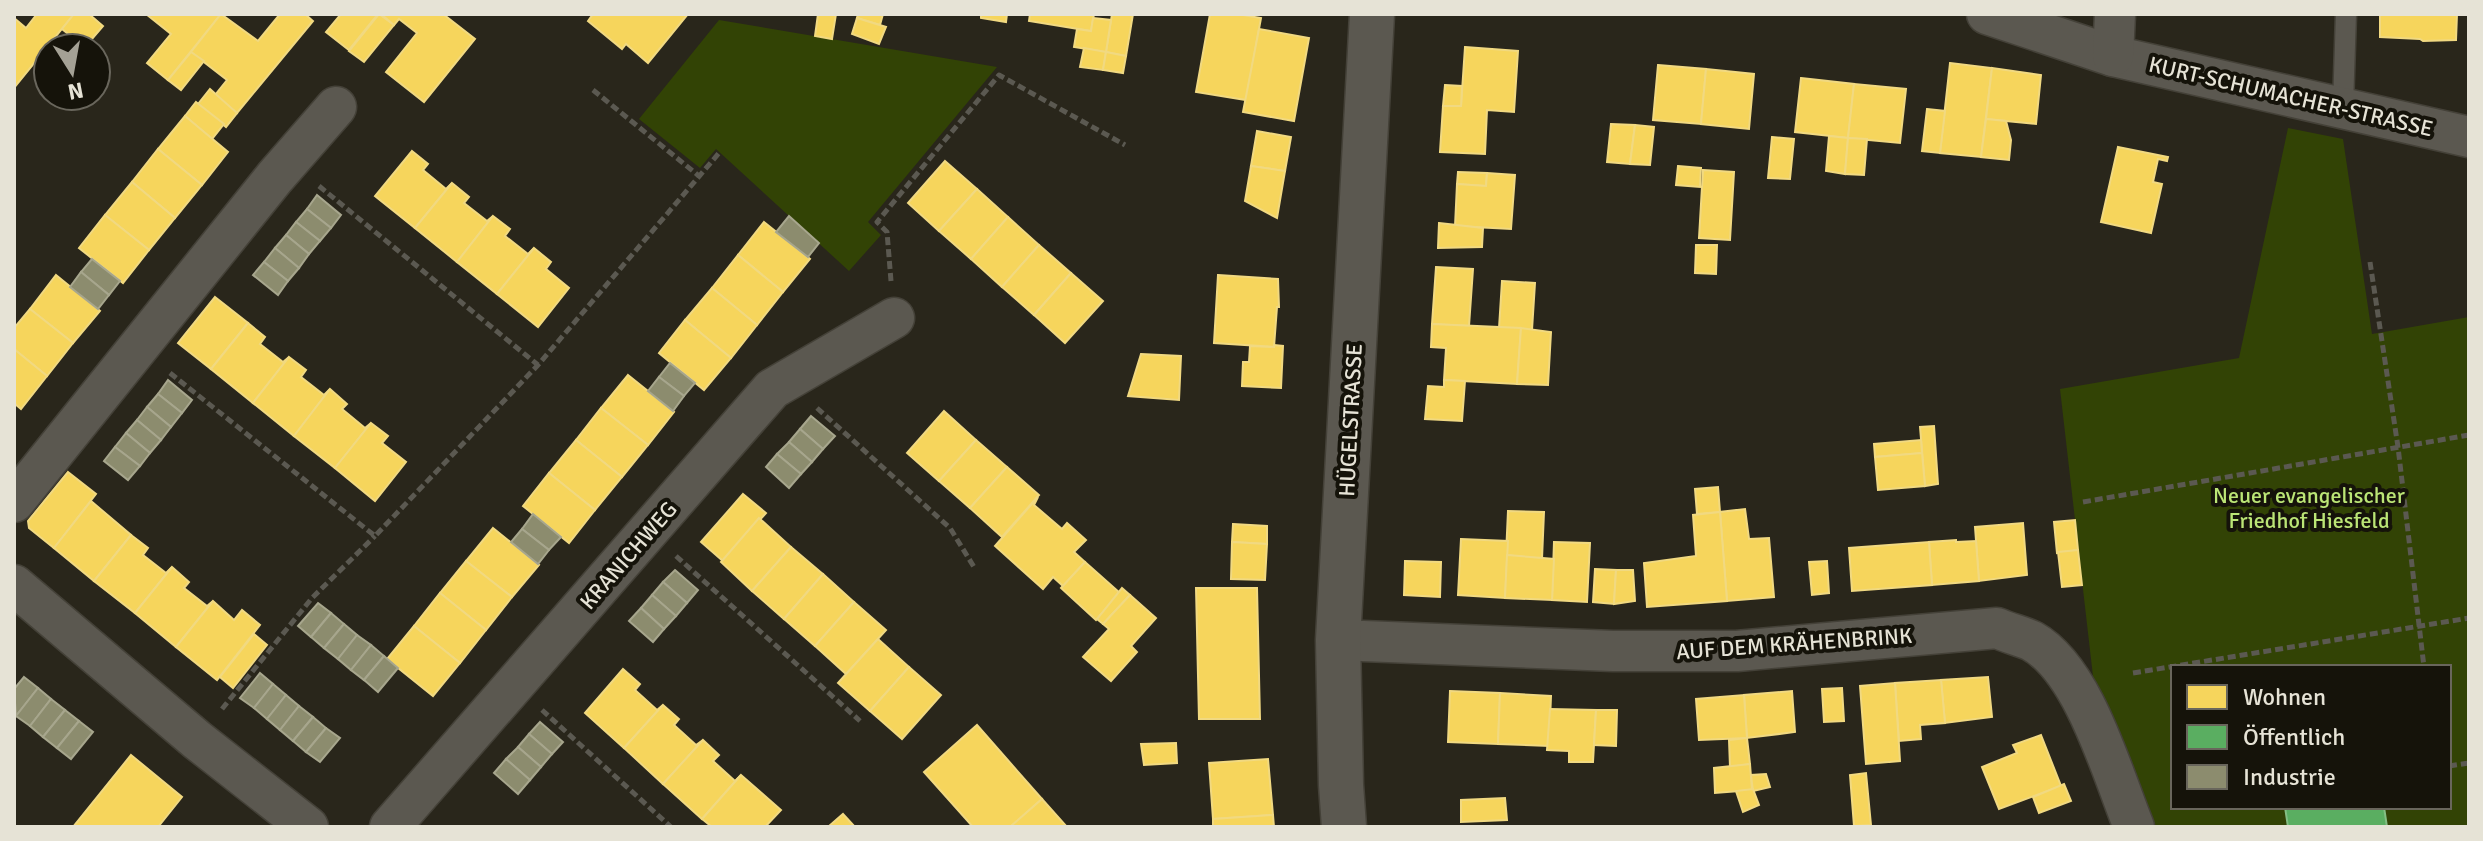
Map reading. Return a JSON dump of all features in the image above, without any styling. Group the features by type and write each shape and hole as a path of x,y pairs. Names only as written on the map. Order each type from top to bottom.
{"street":[{"name":"HÜGELSTRASSE","path":"1344,827 1338,640 1372,14"},
{"name":"KURT-SCHUMACHER-STRASSE","path":"1987,14 2113,56 2469,137"},
{"path":"2113,56 2115,14"},
{"path":"14,502 288,161 336,107"},
{"name":"KRANICHWEG","path":"390,827 772,389 894,318"},
{"path":"14,585 197,740 308,827"},
{"name":"AUF DEM KRÄHENBRINK","path":"1338,640 1613,651 1737,651 1997,628 2033,642 2059,663 2081,696 2134,827"}],"lane":[{"path":"2343,106 2346,14"}],"path":[{"path":"894,318 887,232 877,222 999,75 1125,145"},
{"path":"593,90 699,176"},
{"path":"197,740 312,598 538,365 719,153"},
{"path":"288,161 538,365"},
{"path":"2370,262 2398,447 2424,665"},
{"path":"138,347 375,536"},
{"path":"787,380 950,528 974,567"},
{"path":"2083,502 2469,435"},
{"path":"648,532 860,721"},
{"path":"2183,665 2469,618"},
{"path":"2133,673 2171,667"},
{"path":"515,685 671,827"}],"green space":[{"path":"719,20 997,67 868,222 881,235 849,271 716,149 700,168 639,119"},
{"name":"Neuer evangelischer Friedhof Hiesfeld","path":"2288,128 2343,139 2372,334 2469,317 2469,827 2151,827 2094,685 2060,389 2239,358"}],"building: Wohnen":[{"path":"37,14 74,14 59,32 32,32 32,66 14,88 14,18 26,28"},
{"path":"74,14 89,14 103,26 98,32 66,32 62,29"},
{"path":"146,14 221,14 168,80 147,63 171,34"},
{"path":"221,14 258,41 280,14 305,14 313,21 237,113 215,95 227,80 191,52"},
{"path":"341,14 378,14 349,50 326,32"},
{"path":"379,14 394,25 364,62 349,51"},
{"path":"381,14 443,14 475,39 424,102 386,72 417,33 399,19 394,25"},
{"path":"593,14 688,14 648,63 626,44 622,49 588,21"},
{"path":"818,14 836,14 832,39 815,36"},
{"path":"858,14 883,14 880,25 857,18"},
{"path":"981,14 1007,14 1006,22 981,18"},
{"path":"1030,14 1094,14 1091,31 1029,21"},
{"path":"1112,14 1133,14 1126,56 1106,52"},
{"path":"1210,14 1261,18 1246,100 1196,92"},
{"path":"2380,14 2457,14 2456,40 2380,37"},
{"path":"857,18 886,27 879,44 852,34"},
{"path":"1093,18 1111,20 1106,52 1074,47 1077,29 1091,31"},
{"path":"1259,29 1309,38 1294,121 1243,112"},
{"path":"1465,47 1518,51 1514,112 1487,110 1485,154 1440,152 1443,106 1461,106"},
{"path":"1084,48 1106,52 1103,70 1080,67"},
{"path":"191,52 204,61 181,90 168,80"},
{"path":"1106,52 1126,56 1123,73 1103,70"},
{"path":"1950,63 1992,68 1981,157 1940,153"},
{"path":"1658,65 1706,69 1701,124 1653,120"},
{"path":"1992,68 2041,75 2036,124 1986,119"},
{"path":"1706,69 1754,74 1749,129 1701,124"},
{"path":"1801,78 1854,84 1848,138 1795,132"},
{"path":"1854,84 1906,89 1900,143 1848,138"},
{"path":"1445,85 1462,86 1461,106 1443,106"},
{"path":"210,89 237,113 226,127 198,104"},
{"path":"196,102 224,124 212,139 185,116"},
{"path":"1927,109 1945,111 1940,153 1922,151"},
{"path":"185,116 228,152 202,185 158,149"},
{"path":"1986,119 2006,121 2011,140 2009,160 1981,157"},
{"path":"1611,124 1635,125 1630,164 1607,162"},
{"path":"1635,125 1654,127 1650,165 1630,164"},
{"path":"1257,131 1291,137 1285,171 1251,166"},
{"path":"1829,136 1848,138 1845,174 1826,171"},
{"path":"1772,137 1794,139 1790,179 1768,178"},
{"path":"1848,138 1867,139 1864,175 1845,174"},
{"path":"2118,147 2168,157 2167,161 2158,159 2153,182 2162,184 2151,233 2101,222"},
{"path":"158,149 202,185 175,218 132,182"},
{"path":"412,151 428,164 423,170 446,189 452,183 415,228 375,196"},
{"path":"945,161 977,189 939,231 908,203"},
{"path":"1251,166 1285,171 1277,218 1245,201"},
{"path":"1678,166 1701,168 1700,187 1676,185"},
{"path":"1703,170 1734,172 1730,240 1699,238"},
{"path":"1458,172 1487,173 1486,186 1457,184"},
{"path":"1487,173 1515,175 1511,229 1455,226 1457,184 1486,186"},
{"path":"132,182 175,218 149,250 105,215"},
{"path":"452,183 469,197 464,203 487,221 493,216 457,262 415,228"},
{"path":"977,189 1008,217 971,259 939,231"},
{"path":"105,215 149,250 123,283 79,248"},
{"path":"493,216 510,229 505,236 528,254 534,248 497,294 457,262"},
{"path":"1008,217 1039,245 1002,287 971,259"},
{"path":"764,222 810,259 783,292 738,255"},
{"path":"1439,223 1483,228 1482,247 1438,248"},
{"path":"1039,245 1071,273 1034,315 1002,287"},
{"path":"1696,245 1717,245 1716,274 1695,273"},
{"path":"534,248 551,262 546,269 569,288 538,327 497,294"},
{"path":"738,255 783,292 757,325 712,288"},
{"path":"1436,267 1473,269 1469,326 1432,324"},
{"path":"1071,273 1103,301 1065,343 1034,315"},
{"path":"56,275 100,311 73,343 30,309"},
{"path":"1218,275 1278,279 1279,307 1274,347 1214,343"},
{"path":"1502,281 1535,283 1532,330 1499,328"},
{"path":"712,288 757,325 731,358 685,320"},
{"path":"215,297 248,323 211,369 178,343"},
{"path":"30,309 73,343 47,376 14,349 14,328"},
{"path":"685,320 731,358 704,390 659,353"},
{"path":"248,323 265,337 260,344 283,362 289,357 253,403 211,369"},
{"path":"1432,324 1521,328 1517,384 1444,380 1446,348 1431,347"},
{"path":"1521,328 1551,332 1548,385 1517,384"},
{"path":"1250,346 1283,346 1281,388 1242,386 1243,362 1249,362"},
{"path":"14,349 47,376 21,409 14,403"},
{"path":"1141,354 1181,356 1179,400 1128,396"},
{"path":"289,357 306,370 301,377 324,395 330,389 294,436 253,403"},
{"path":"628,375 674,412 648,445 601,408"},
{"path":"1444,380 1465,381 1462,421 1425,419 1428,386 1444,387"},
{"path":"330,389 347,404 342,409 365,428 371,423 335,468 294,436"},
{"path":"601,408 648,445 622,477 576,440"},
{"path":"944,411 976,440 939,481 907,453"},
{"path":"371,423 388,436 382,443 406,462 375,501 335,468"},
{"path":"1934,426 1938,484 1925,486 1920,427"},
{"path":"576,440 622,477 595,510 549,473"},
{"path":"976,440 1007,467 970,508 939,481"},
{"path":"1921,440 1922,453 1875,457 1874,444"},
{"path":"1922,453 1925,486 1878,490 1875,457"},
{"path":"1007,467 1039,495 1002,537 970,508"},
{"path":"68,472 96,494 54,548 29,528 28,521"},
{"path":"549,473 595,510 569,543 523,506"},
{"path":"1718,487 1720,512 1697,514 1695,489"},
{"path":"743,494 766,513 723,561 701,542"},
{"path":"1038,497 1034,505 1062,529 1067,523 1086,540 1074,552 1085,562 1063,586 1053,577 1043,589 995,546"},
{"path":"91,501 131,535 94,581 54,548"},
{"path":"1745,509 1749,539 1769,538 1774,597 1727,601 1720,512"},
{"path":"1508,511 1544,512 1542,559 1506,555"},
{"path":"1720,512 1727,601 1647,607 1644,563 1696,556 1693,515"},
{"path":"759,518 791,547 752,591 721,562"},
{"path":"2075,520 2078,550 2057,553 2054,522"},
{"path":"2023,523 2027,575 1979,581 1975,527"},
{"path":"1233,524 1267,526 1267,544 1232,542"},
{"path":"493,528 539,565 512,597 466,561"},
{"path":"131,535 148,548 143,555 166,573 172,567 135,613 94,581"},
{"path":"1461,539 1508,541 1505,598 1458,595"},
{"path":"1976,541 1979,581 1932,585 1929,542"},
{"path":"1232,542 1267,544 1265,580 1231,579"},
{"path":"1554,542 1590,543 1587,602 1552,600"},
{"path":"1929,542 1932,585 1852,591 1849,548"},
{"path":"791,547 823,574 784,619 752,591"},
{"path":"2078,550 2082,585 2062,587 2058,552"},
{"path":"1507,555 1554,559 1552,600 1505,598"},
{"path":"466,561 512,597 486,630 440,593"},
{"path":"1405,561 1441,562 1440,597 1404,595"},
{"path":"1827,561 1829,593 1812,595 1809,562"},
{"path":"1085,562 1120,593 1096,620 1061,588"},
{"path":"172,567 189,582 184,588 207,606 213,601 176,647 135,613"},
{"path":"1595,569 1616,570 1614,604 1593,602"},
{"path":"1616,570 1633,570 1635,601 1614,604"},
{"path":"823,574 854,602 815,646 784,619"},
{"path":"1122,588 1130,595 1103,624 1097,619"},
{"path":"1196,588 1257,588 1260,719 1199,719"},
{"path":"440,593 486,630 460,663 414,626"},
{"path":"1130,595 1156,618 1131,646 1137,652 1111,681 1083,657 1109,629 1103,624"},
{"path":"213,601 234,620 242,610 260,625 217,680 176,647"},
{"path":"854,602 886,630 846,674 815,646"},
{"path":"414,626 460,663 433,696 387,659"},
{"path":"254,634 267,645 233,688 220,677"},
{"path":"878,639 909,667 870,711 838,683"},
{"path":"909,667 941,695 902,739 870,711"},
{"path":"623,669 640,684 635,690 657,710 663,705 624,748 585,713"},
{"path":"1988,677 1992,717 1945,723 1941,680"},
{"path":"1941,680 1945,723 1920,725 1921,739 1899,741 1895,683"},
{"path":"1895,683 1900,761 1866,764 1860,686"},
{"path":"1842,688 1844,721 1824,722 1822,689"},
{"path":"1450,691 1500,693 1498,744 1448,742"},
{"path":"1792,691 1795,732 1747,738 1744,695"},
{"path":"1500,693 1551,696 1549,746 1498,744"},
{"path":"1744,695 1747,738 1699,740 1696,699"},
{"path":"663,705 679,719 674,725 696,745 703,740 663,784 624,748"},
{"path":"1550,709 1596,710 1593,762 1569,762 1569,751 1547,750"},
{"path":"1596,710 1617,710 1616,746 1594,745"},
{"path":"977,725 1042,799 1010,827 973,827 924,772"},
{"path":"2041,735 2061,786 1999,809 1982,767 2017,753 2013,745"},
{"path":"1747,738 1750,764 1730,767 1729,740"},
{"path":"703,740 719,755 713,761 735,781 741,775 702,819 663,784"},
{"path":"1176,743 1177,763 1144,765 1141,744"},
{"path":"131,755 182,797 158,827 73,827"},
{"path":"1268,759 1273,815 1213,819 1209,763"},
{"path":"1750,764 1752,790 1715,793 1714,768"},
{"path":"1866,773 1871,825 1854,826 1850,775"},
{"path":"1766,774 1770,787 1753,791 1751,775"},
{"path":"741,775 781,810 765,827 712,827 702,819"},
{"path":"2064,784 2071,801 2039,813 2033,797"},
{"path":"1753,789 1759,805 1743,812 1736,791"},
{"path":"1505,798 1507,820 1461,822 1461,800"},
{"path":"1042,799 1067,827 1010,827"},
{"path":"843,814 855,827 828,827"},
{"path":"1273,815 1274,827 1213,827 1213,819"}],"building: Öffentlich":[{"path":"2285,809 2384,809 2387,827 2288,827"}],"building: Industrie":[{"path":"317,195 341,215 331,228 307,209"},
{"path":"307,209 331,228 320,241 296,222"},
{"path":"789,216 819,243 808,257 776,232"},
{"path":"296,222 320,241 309,254 286,235"},
{"path":"286,235 309,254 299,268 275,248"},
{"path":"275,248 299,268 288,281 264,262"},
{"path":"92,259 120,281 109,295 81,272"},
{"path":"264,262 288,281 278,295 253,275"},
{"path":"81,272 109,295 98,309 70,287"},
{"path":"670,363 695,383 684,396 659,377"},
{"path":"659,377 684,396 673,411 648,391"},
{"path":"168,380 192,400 182,413 158,394"},
{"path":"158,394 182,413 171,427 147,407"},
{"path":"147,407 171,427 161,440 137,420"},
{"path":"811,416 835,436 823,449 800,429"},
{"path":"137,420 161,440 150,453 126,433"},
{"path":"800,429 823,449 812,462 789,442"},
{"path":"126,433 150,453 140,466 115,447"},
{"path":"789,442 812,462 801,474 777,454"},
{"path":"115,447 140,466 128,480 104,461"},
{"path":"777,454 801,474 789,488 766,467"},
{"path":"533,514 561,537 549,550 522,529"},
{"path":"522,529 549,550 538,564 511,542"},
{"path":"675,570 698,590 687,603 663,582"},
{"path":"663,582 687,603 676,616 652,595"},
{"path":"652,595 676,616 664,629 641,608"},
{"path":"318,603 331,613 311,637 298,626"},
{"path":"641,608 664,629 653,642 629,621"},
{"path":"331,613 344,624 324,648 311,637"},
{"path":"344,624 357,635 338,659 324,648"},
{"path":"357,635 371,645 351,670 338,659"},
{"path":"371,645 384,656 364,680 351,670"},
{"path":"384,656 398,668 378,692 364,680"},
{"path":"260,673 273,684 254,708 240,698"},
{"path":"24,677 38,688 16,716 14,689"},
{"path":"273,684 286,695 267,719 254,708"},
{"path":"38,688 51,699 30,726 16,716"},
{"path":"286,695 299,706 280,730 267,719"},
{"path":"51,699 65,710 43,737 30,726"},
{"path":"299,706 313,717 293,741 280,730"},
{"path":"65,710 79,721 57,748 43,737"},
{"path":"313,717 326,728 306,752 293,741"},
{"path":"79,721 93,732 71,759 57,748"},
{"path":"540,722 563,742 552,754 529,734"},
{"path":"326,728 340,738 320,762 306,752"},
{"path":"529,734 552,754 541,767 518,747"},
{"path":"518,747 541,767 530,780 506,759"},
{"path":"506,759 530,780 518,794 494,773"}]}
